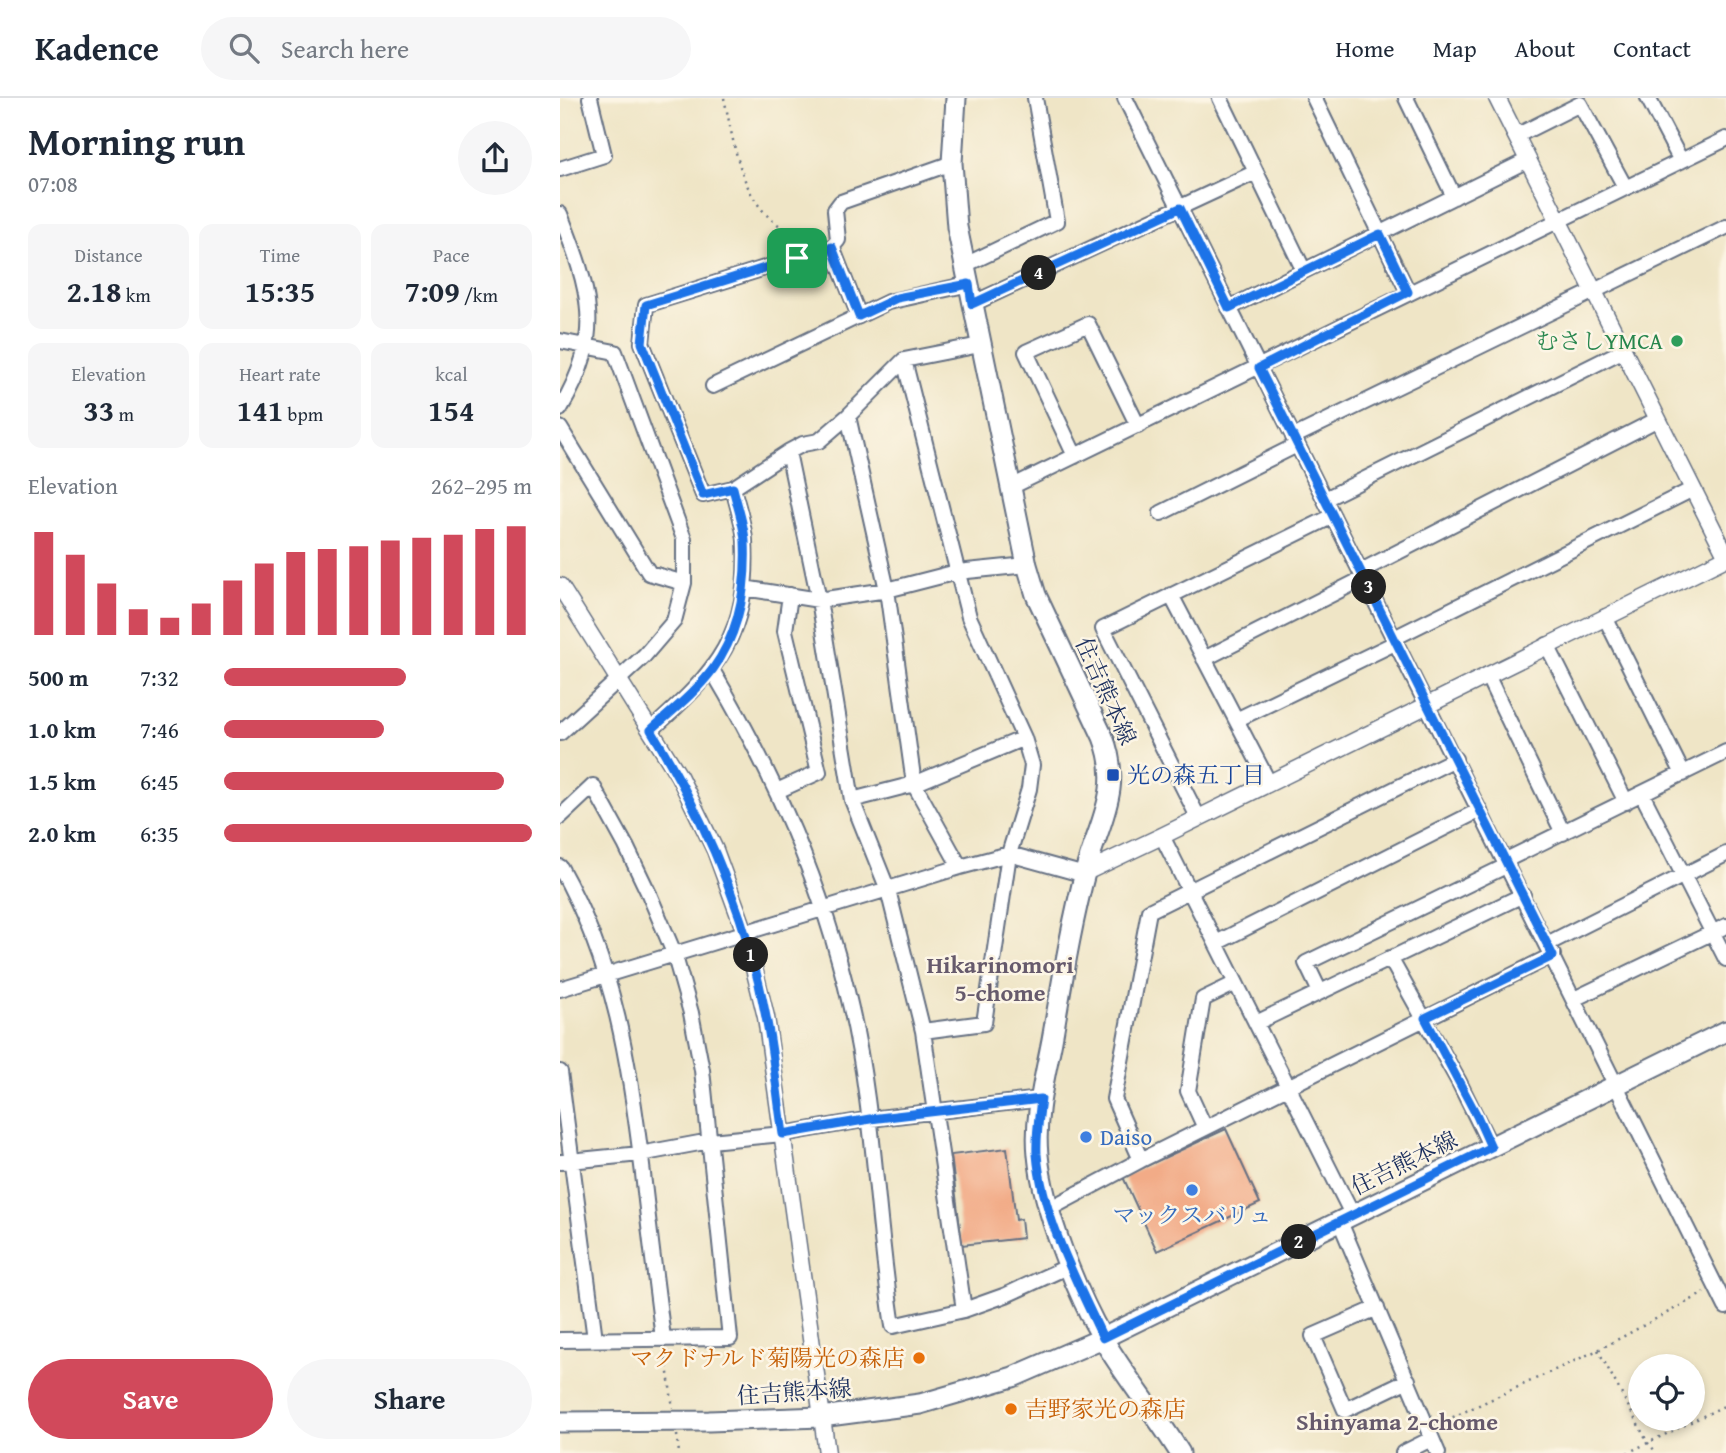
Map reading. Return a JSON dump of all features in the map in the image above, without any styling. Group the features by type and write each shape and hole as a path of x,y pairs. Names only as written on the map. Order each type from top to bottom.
{"main road":[{"name":"住吉熊本線","path":"958,99 952,163 957,227 1027,565 1036,595 1111,756 1112,775 1108,802 1085,873 1041,1099 1037,1153 1049,1209 1069,1266 1103,1338"},
{"name":"住吉熊本線","path":"560,1422 675,1422 821,1417 920,1404 1013,1377 1103,1338 1726,1031"},
{"path":"1103,1338 1180,1453"}],"street":[{"path":"560,169 604,155 590,98"},
{"path":"713,386 897,298 967,274 1057,221 1035,98"},
{"path":"1220,98 1304,271"},
{"path":"1314,98 1408,292"},
{"path":"1406,98 1454,197"},
{"path":"560,989 1009,854 1085,873 1726,557 1497,98"},
{"path":"1648,98 1681,161"},
{"path":"1127,99 1726,1307"},
{"path":"1516,136 1578,101 1625,187"},
{"path":"1011,487 1726,139"},
{"path":"1229,308 1528,160"},
{"path":"952,163 841,202 835,210 838,240 832,247 646,305 642,343 703,495 733,488 788,452 803,444 819,441 904,360 980,345"},
{"path":"972,304 1256,172"},
{"path":"560,214 584,280 589,307 586,346 576,383 560,409"},
{"path":"1161,513 1295,441 1726,227"},
{"path":"832,247 859,316"},
{"path":"1075,456 1026,352 1088,324 1138,426"},
{"path":"560,341 615,352 684,539 684,583 674,621 644,656 560,733"},
{"path":"1325,499 1624,350"},
{"path":"904,360 969,617 1024,738 1032,765 1029,789 1009,854 984,1023 923,1031"},
{"path":"848,416 887,590 914,784 960,867"},
{"path":"1204,659 1658,419"},
{"path":"560,428 649,573 684,583"},
{"path":"788,452 819,600 852,800 888,890 923,1031 964,1310"},
{"path":"651,730 686,699 712,670 727,646 739,617 744,588 745,539 733,488"},
{"path":"1236,720 1693,489"},
{"path":"1198,817 1103,629 1333,516"},
{"path":"744,588 819,600 887,590 957,572 1027,565"},
{"path":"560,586 679,776 715,850 745,932 766,1017 827,1453"},
{"path":"778,791 819,772 785,631 790,595"},
{"path":"1171,595 1269,783"},
{"path":"1605,617 1683,774"},
{"path":"1547,645 1626,802"},
{"path":"712,670 739,715 778,791 823,910 850,1004 870,1119 892,1326 964,1310 1006,1295 1069,1266"},
{"path":"1487,675 1563,833"},
{"path":"852,800 914,784 1024,738"},
{"path":"1320,992 1306,962 1726,752"},
{"path":"1141,1160 1114,1099 1149,911 1455,759"},
{"path":"560,817 593,786 626,846 674,953 702,1070 730,1338 560,1340"},
{"path":"1642,794 1683,875 1719,929 1726,959"},
{"path":"1216,943 1480,810"},
{"path":"1162,836 1289,1088 1347,1219 1377,1308 1432,1440 1404,1453"},
{"path":"1049,1209 1425,1018 1683,875 1726,854"},
{"path":"560,867 591,933 624,1038 663,1338"},
{"path":"1256,1023 1523,895"},
{"path":"1574,999 1719,929"},
{"path":"1390,958 1425,1018 1491,1147"},
{"path":"1205,1128 1188,1091 1203,999 1236,983"},
{"path":"560,1075 565,1161 594,1339"},
{"path":"565,1161 640,1154 710,1141 783,1134 870,1119 1041,1099"},
{"path":"1377,1308 1313,1336 1345,1410 1408,1380"}],"path":[{"path":"724,98 740,168 767,215 777,225 789,231 797,258"},
{"path":"1432,1440 1716,1287"},
{"path":"663,1338 680,1453"},
{"path":"1598,1350 1648,1443 1657,1453"},
{"path":"1627,1453 1726,1405"}],"building":[{"name":"マックスバリュ","path":"1226,1129 1260,1203 1157,1251 1123,1177"},
{"path":"1007,1148 1016,1220 1021,1219 1023,1238 962,1245 951,1155"}],"place":[{"name":"むさしYMCA","path":"1677,341"},
{"name":"光の森五丁目","path":"1113,775"},
{"name":"Daiso","path":"1086,1137"},
{"name":"マックスバリュ","path":"1192,1190"},
{"name":"マクドナルド菊陽光の森店","path":"919,1358"},
{"name":"吉野家光の森店","path":"1011,1409"}],"district":[{"name":"Hikarinomori 5-chome","path":"1000,979"},
{"name":"Shinyama 2-chome","path":"1397,1422"}],"route":[{"path":"1180,208 1229,308 1380,234 1408,292 1259,368 1553,956 1425,1018 1491,1147 1103,1338 1069,1266 1049,1209 1037,1153 1041,1099 870,1119 783,1134 766,1017 745,932 715,850 679,776 651,730 686,699 712,670 727,646 739,617 744,588 745,539 733,488 703,495 642,343 646,305 797,258 832,247 859,316 897,298 969,284 972,304 1180,208"}]}
